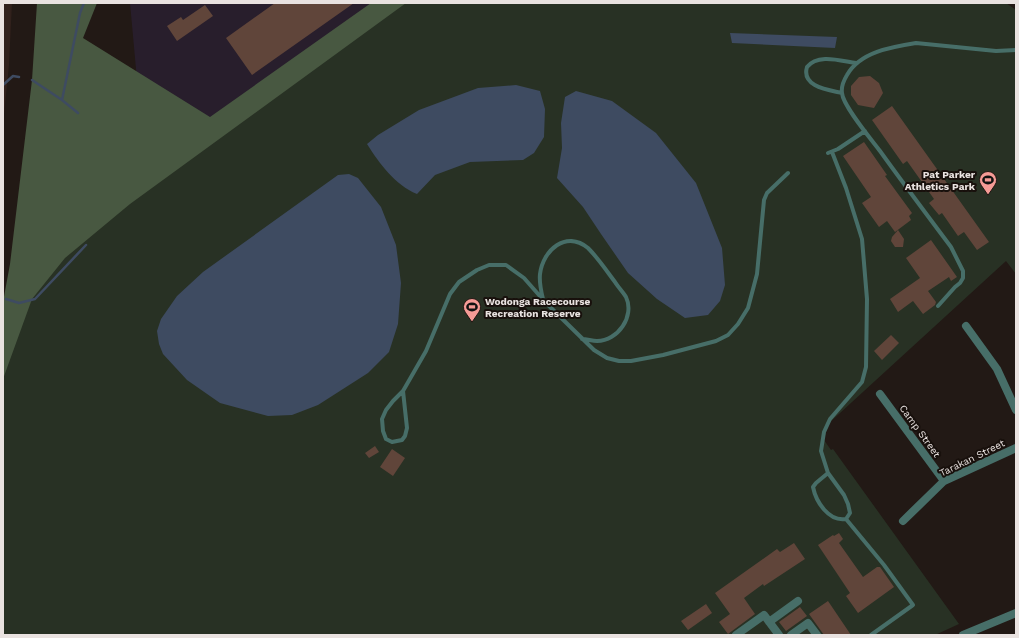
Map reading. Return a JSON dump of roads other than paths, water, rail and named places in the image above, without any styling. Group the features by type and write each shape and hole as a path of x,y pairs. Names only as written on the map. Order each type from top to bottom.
{"street":[{"path":"966,326 997,369 1016,410"},
{"name":"Camp Street","path":"880,394 944,481"},
{"name":"Tarakan Street","path":"903,521 944,481 1016,448"},
{"path":"769,622 798,601"},
{"path":"964,635 1016,612"},
{"path":"736,635 764,615 778,635"},
{"path":"791,635 808,623 817,635"}],"lane":[{"path":"938,306 954,287 960,283 963,278 963,271 951,247 864,131 845,101 842,93 844,80 861,58 883,50 916,43 996,51 1016,50"},
{"path":"842,93 817,87 813,84 806,72 807,67 815,60 826,59 856,63"},
{"path":"828,472 813,487 815,496 822,508 831,516 839,520 846,519 850,513 848,504 844,495 828,472 821,451 824,432 830,419 862,382 866,367 867,299 862,238 855,214 830,153 864,131"},
{"path":"403,391 407,432 402,440 392,442 386,439 382,431 382,419 386,410 403,391 426,351 450,294 459,282 477,270 489,265 506,266 524,278 543,300 594,350 607,358 619,361 631,361 663,355 709,343 728,335 738,324 748,308 757,274 764,200 767,193 788,173"},
{"path":"543,300 540,274 545,258 561,243 575,241 582,243 592,252 626,297 629,307 628,315 624,324 620,331 614,336 598,341 582,338"},
{"path":"846,519 884,565 913,605 871,635"}],"water":[{"path":"730,33 837,37 835,48 732,43"},
{"path":"516,85 540,91 545,109 544,137 534,153 523,160 470,162 435,175 417,194 402,185 388,173 367,144 378,135 419,110 478,88"},
{"path":"576,91 612,101 656,133 696,183 722,248 725,285 720,301 708,315 685,318 657,299 628,273 583,207 557,178 562,148 561,123 565,97"},
{"path":"349,174 358,178 381,207 396,245 401,283 398,324 389,352 368,373 318,405 292,415 268,416 220,403 187,380 163,354 159,344 157,331 161,319 177,296 203,272 338,175"}],"waterway":[{"path":"62,100 80,13 84,3"},
{"path":"3,85 13,76 19,77"},
{"path":"32,80 62,100 78,113"},
{"path":"6,299 19,303 35,299 86,245"}],"place":[{"name":"Pat Parker Athletics Park","path":"988,195"},
{"name":"Wodonga Racecourse Recreation Reserve","path":"472,322"}]}
